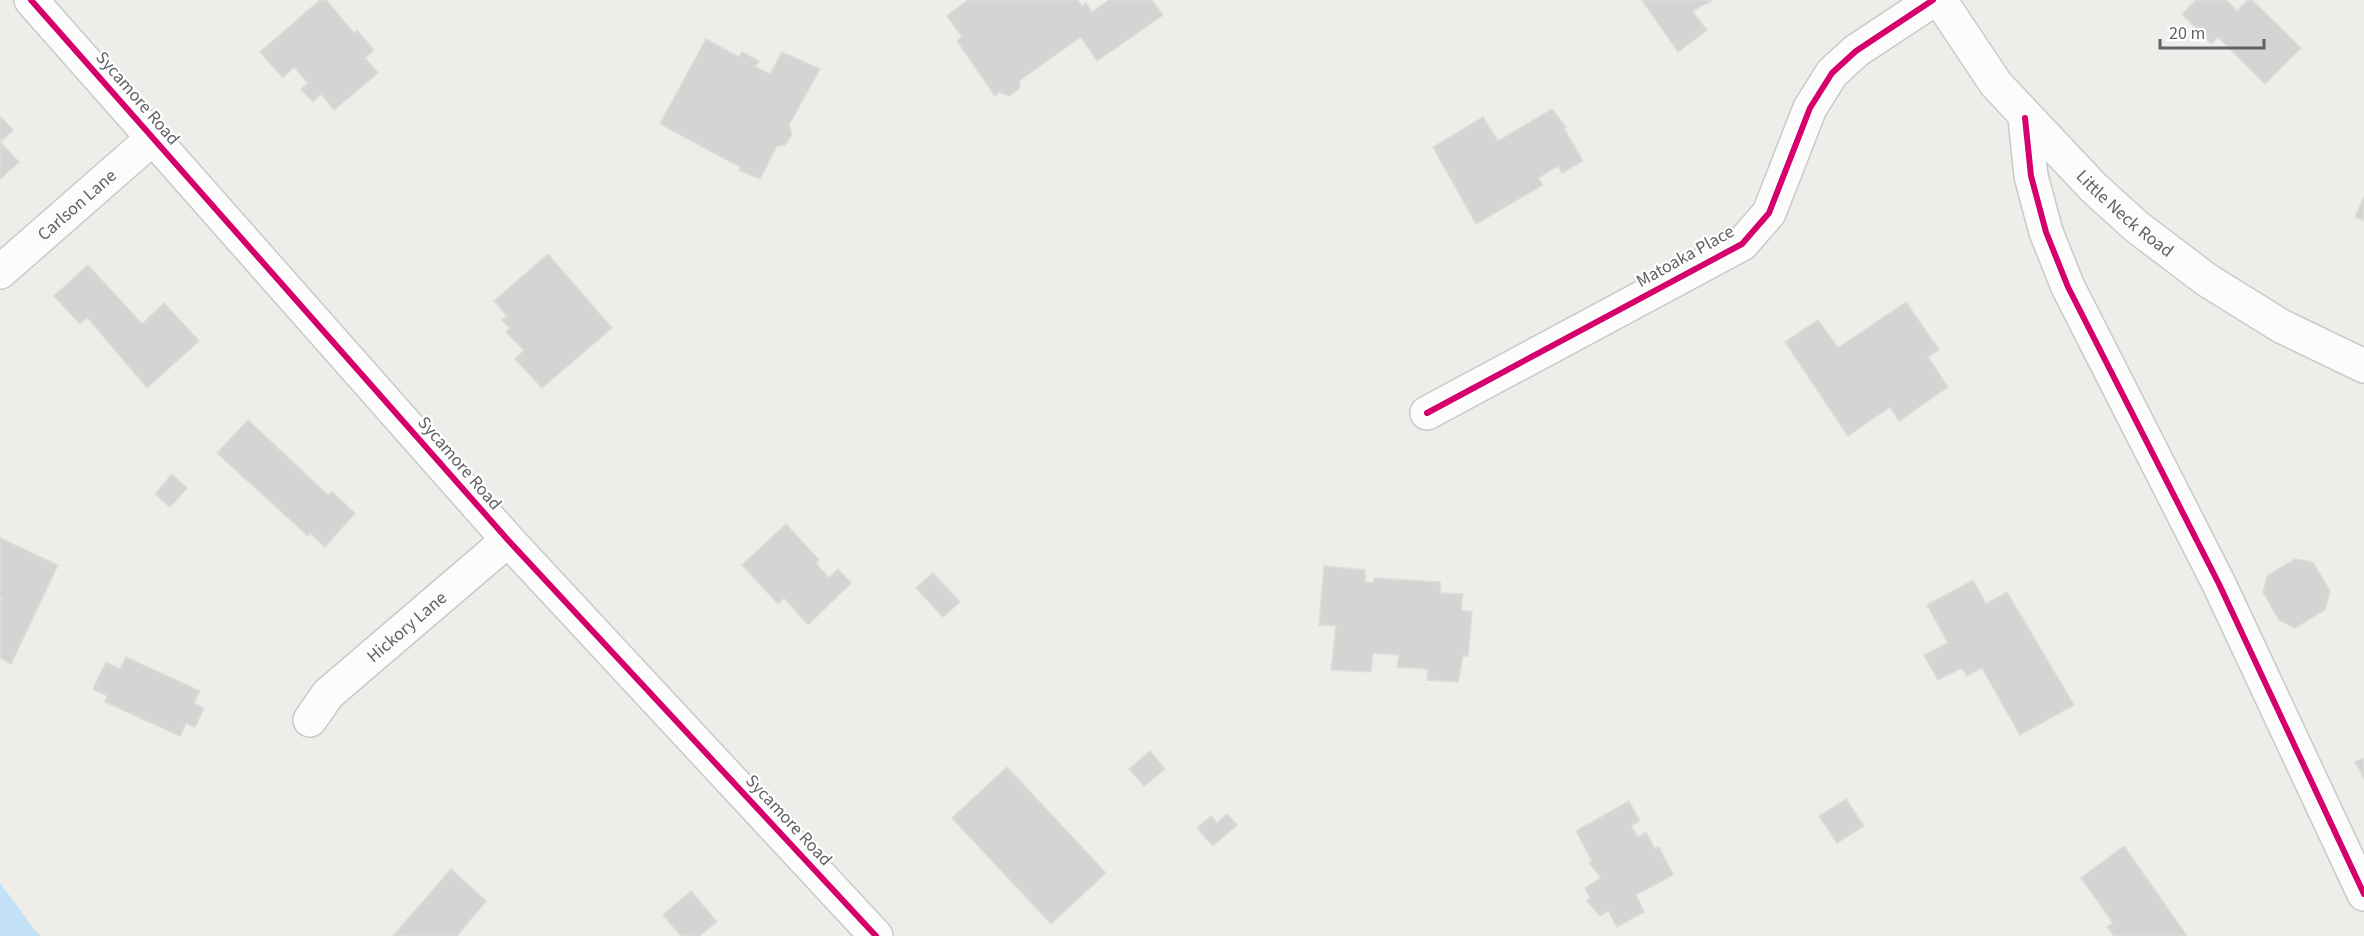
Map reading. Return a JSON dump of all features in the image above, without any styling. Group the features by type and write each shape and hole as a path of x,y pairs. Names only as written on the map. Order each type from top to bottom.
{"street":[{"name":"Sycamore Road","path":"31,0 508,540 876,936"},
{"name":"Matoaka Place","path":"1427,413 1742,244 1769,213 1810,108 1832,73 1856,51 1933,0"},
{"name":"Little Neck Road","path":"1940,0 1996,84 2025,118 2094,189 2129,220 2207,280 2281,326 2364,366"},
{"path":"2025,118 2031,176 2046,232 2068,287 2218,584 2364,894"},
{"name":"Carlson Lane","path":"0,272 153,138"},
{"name":"Hickory Lane","path":"310,720 328,694 508,540"}],"water":[{"path":"0,883 37,933 42,936 0,936"}],"building":[{"path":"320,0 326,0 354,33 357,30 374,50 365,58 378,73 334,110 321,94 313,102 301,89 308,83 294,67 283,78 260,52"},
{"path":"968,0 1077,0 1082,6 1086,3 1092,12 1109,0 1152,0 1163,15 1097,61 1081,37 1020,80 1019,89 1009,96 999,92 995,96 957,41 962,37 947,16"},
{"path":"1642,0 1713,0 1692,11 1707,30 1678,52"},
{"path":"2196,0 2226,0 2237,11 2248,0 2252,0 2301,48 2265,84 2218,37 2211,44 2182,14"},
{"path":"706,39 739,57 742,52 759,61 755,67 770,74 782,52 820,69 789,125 792,134 785,145 777,146 760,179 739,170 740,167 660,124"},
{"path":"1552,109 1566,127 1564,128 1583,161 1562,173 1558,166 1538,178 1543,185 1476,224 1433,147 1483,117 1498,141"},
{"path":"0,116 13,130 0,142"},
{"path":"0,142 19,162 0,179"},
{"path":"2364,197 2364,221 2355,217"},
{"path":"548,254 612,328 542,388 515,359 524,350 506,332 510,328 502,320 507,316 494,301"},
{"path":"88,265 142,324 164,303 199,341 147,388 87,317 80,324 54,296"},
{"path":"1906,302 1939,350 1928,357 1948,387 1899,421 1890,407 1848,436 1785,342 1818,320 1838,348"},
{"path":"248,420 328,495 332,492 355,513 325,547 310,533 308,536 217,453"},
{"path":"172,474 187,488 170,507 155,494"},
{"path":"786,524 819,560 816,563 829,578 838,569 851,583 808,625 784,598 778,604 742,565"},
{"path":"0,538 58,565 11,664 0,658 0,602 2,598 0,597"},
{"path":"2295,559 2313,562 2330,591 2325,610 2295,628 2279,620 2263,592 2267,576"},
{"path":"1324,566 1365,570 1365,582 1373,583 1374,578 1440,582 1441,593 1463,594 1461,610 1472,612 1468,656 1463,656 1458,682 1427,680 1428,669 1397,667 1399,655 1373,653 1371,672 1331,670 1336,626 1319,625"},
{"path":"933,573 960,602 943,617 916,588"},
{"path":"1973,580 1986,604 2007,592 2074,705 2020,735 1982,668 1967,676 1962,668 1938,680 1924,655 1948,643 1927,605"},
{"path":"126,657 200,691 194,703 204,708 195,727 186,723 180,736 105,702 107,696 93,689 106,662 120,669"},
{"path":"1150,751 1165,769 1144,786 1129,769"},
{"path":"2364,758 2364,779 2355,762"},
{"path":"1007,767 1106,873 1051,924 952,818"},
{"path":"1846,799 1864,826 1837,843 1819,816"},
{"path":"1629,801 1640,821 1631,826 1638,837 1646,832 1655,849 1659,847 1673,875 1636,895 1644,912 1617,927 1608,911 1600,916 1587,901 1590,898 1585,888 1601,878 1589,863 1592,861 1576,831"},
{"path":"1227,814 1237,825 1213,846 1197,828 1211,816 1217,823"},
{"path":"2124,846 2187,936 2114,936 2107,927 2113,923 2081,878"},
{"path":"451,869 486,901 457,936 393,936"},
{"path":"691,891 717,922 699,936 681,936 663,915"}],"cycle path":[{"path":"31,0 508,540 876,936"},
{"path":"1427,413 1742,244 1769,213 1810,108 1832,73 1856,51 1933,0"},
{"path":"2025,118 2031,176 2046,232 2068,287 2219,584 2364,894"}]}
